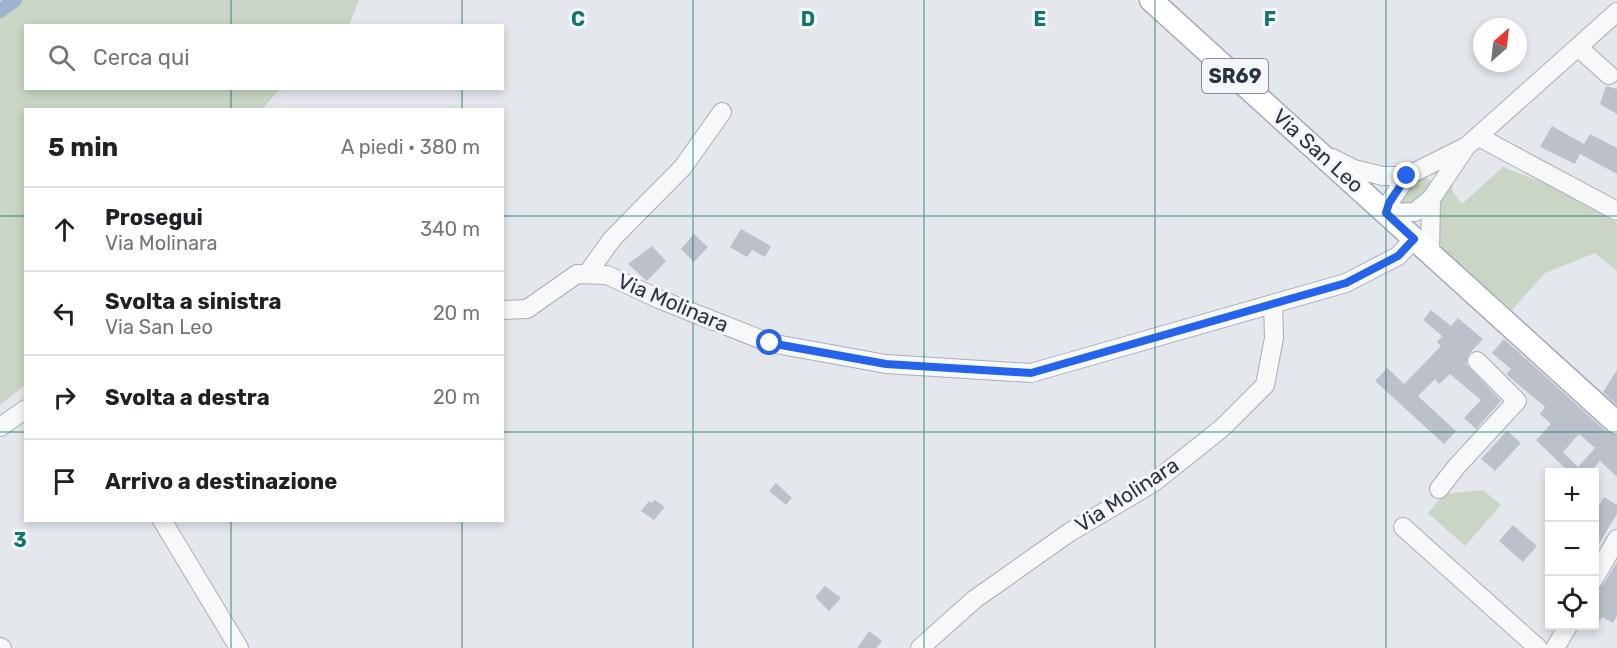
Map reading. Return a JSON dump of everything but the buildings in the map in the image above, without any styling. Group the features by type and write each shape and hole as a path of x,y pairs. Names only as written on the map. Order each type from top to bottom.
{"main road":[{"name":"Via San Leo","path":"1151,0 1422,245 1484,313 1617,423"}],"street":[{"path":"1407,176 1389,203 1386,213 1415,212 1431,199 1473,142 1617,12"},
{"path":"1578,47 1609,75"},
{"path":"587,274 612,239 683,167 722,112"},
{"path":"1319,152 1354,169 1383,176 1407,176 1473,142"},
{"path":"1473,142 1617,211"},
{"path":"1422,245 1431,199"},
{"name":"Via Molinara","path":"504,310 527,309 577,274 607,275 661,300 770,343 886,364 1031,373 1346,283 1422,245"},
{"name":"Via Molinara","path":"920,648 975,599 1070,532 1153,483 1222,428 1265,385 1274,338 1273,305"},
{"path":"1439,489 1517,401 1477,361"},
{"path":"0,427 24,410"},
{"path":"163,522 239,648"},
{"path":"1403,527 1538,648"},
{"path":"1596,576 1614,551"},
{"path":"1555,648 1566,630"}],"green space":[{"path":"0,0 359,0 349,24 24,24 24,90 279,90 263,108 24,108 24,386 0,405"},
{"path":"1503,167 1552,186 1617,223 1617,271 1595,253 1545,273 1512,310 1460,266 1442,247 1435,231 1436,215 1442,198 1454,177 1452,190 1462,204"},
{"path":"1425,177 1434,184 1420,201 1399,207 1402,195 1407,188"},
{"path":"1483,490 1501,505 1465,546 1428,513 1444,494"}],"waterway":[{"path":"0,11 15,0"}],"route":[{"path":"770,343 886,364 1031,373 1346,283 1398,256 1414,239 1386,213 1389,203 1407,176"}]}
